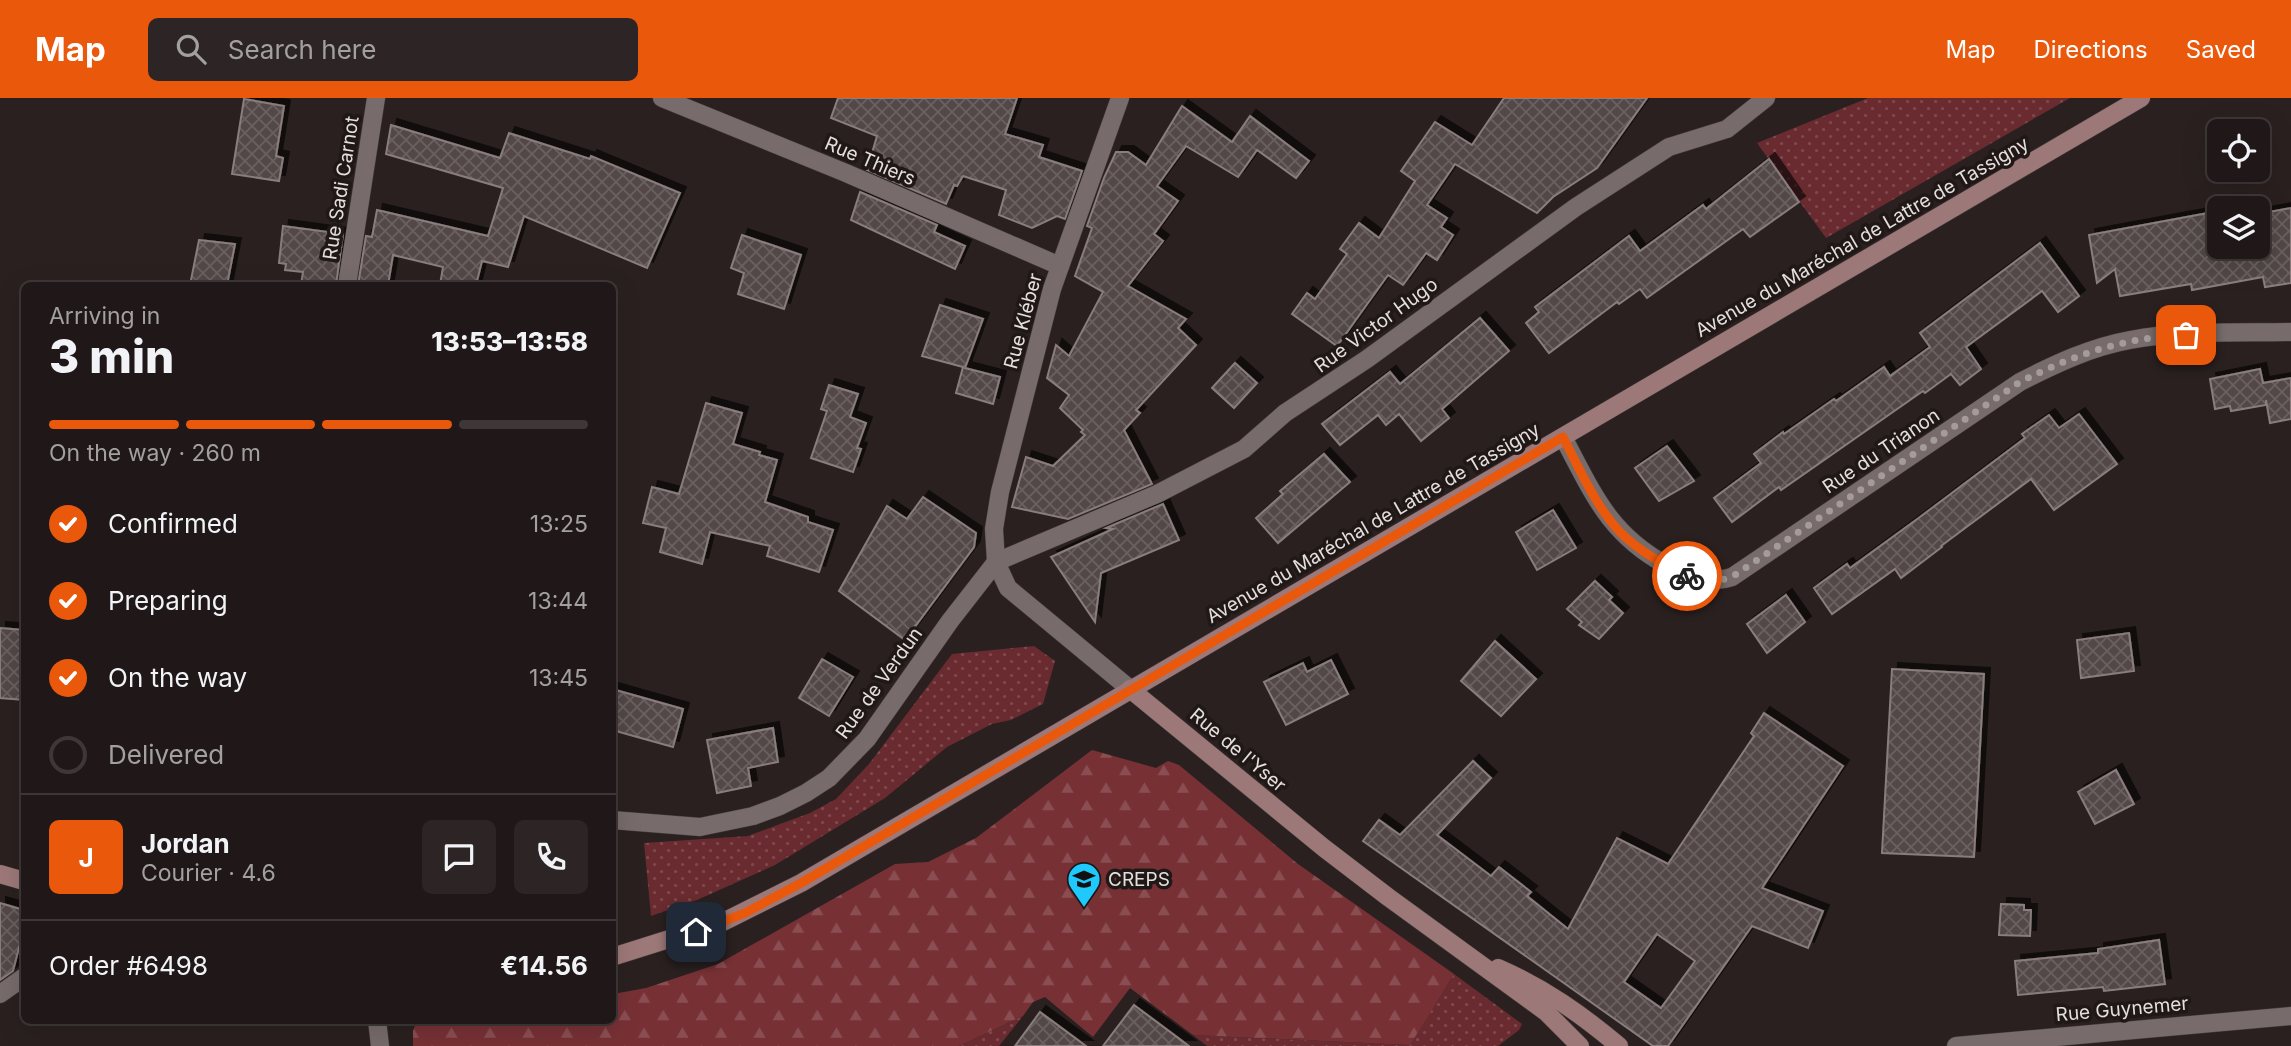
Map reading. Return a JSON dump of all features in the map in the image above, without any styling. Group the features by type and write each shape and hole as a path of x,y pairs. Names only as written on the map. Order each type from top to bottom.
{"main road":[{"name":"Avenue du Maréchal de Lattre de Tassigny","path":"616,956 696,932 745,913 801,883 2141,98"},
{"name":"Rue de l'Yser","path":"1130,689 1324,848 1546,1012 1580,1046"},
{"path":"0,874 21,880"},
{"name":"Rue de l'Yser","path":"1469,955 1532,983 1556,997 1619,1046"}],"street":[{"name":"Rue Sadi Carnot","path":"347,282 376,98"},
{"name":"Rue Thiers","path":"662,98 1060,266"},
{"name":"Rue Kléber","path":"996,562 996,510 1046,311 1121,98"},
{"name":"Rue Victor Hugo","path":"996,562 1157,494 1244,449 1285,413 1367,359 1604,188 1669,147 1727,129 1766,98"},
{"name":"Rue du Trianon","path":"1563,437 1609,519 1620,532 1636,546 1685,575 1701,581 1715,582 1732,577 2020,382 2049,367 2129,340 2159,336 2291,332"},
{"name":"Rue de l'Yser","path":"996,562 1008,588 1015,595 1130,689"},
{"name":"Rue de Verdun","path":"616,820 700,827 733,821 780,806 829,778 867,739 950,621 996,562"},
{"path":"0,994 21,979"},
{"name":"Rue Guynemer","path":"1956,1046 2291,1016"},
{"path":"377,1024 380,1046"}],"shaded area":[{"path":"1868,98 2070,98 1826,238 1757,143"},
{"path":"1034,646 1055,661 1043,704 1011,720 992,724 947,747 885,798 775,865 697,900 651,916 644,843 748,836 810,813 836,799 869,764 952,654"},
{"path":"1454,974 1522,1024 1519,1030 1498,1046 1207,1046 1193,1035 1409,1045"},
{"path":"1023,1016 999,1046 959,1046"}],"green space":[{"name":"CREPS","path":"1092,750 1156,768 1168,761 1179,765 1298,864 1454,974 1410,1045 1193,1035 1130,988 1093,1037 1045,997 1033,1002 1023,1016 959,1046 413,1046 416,1024 616,1024 616,993 646,988 718,964 895,864 928,862 976,838"}],"building":[{"path":"838,98 1017,98 1005,134 1043,145 1039,157 1082,171 1065,219 1057,216 1032,228 999,215 1006,190 963,176 957,186 954,185 946,204 867,170 877,136 831,118"},
{"path":"1504,98 1647,98 1597,168 1553,197 1537,213 1455,164 1427,205 1447,218 1441,227 1453,235 1437,260 1426,253 1403,285 1388,275 1337,346 1292,314 1307,293 1315,299 1347,254 1340,249 1359,223 1379,238 1415,181 1401,171 1435,122 1472,145"},
{"path":"244,99 284,106 276,156 283,158 279,181 232,174"},
{"path":"1182,106 1232,142 1250,116 1309,161 1296,178 1257,150 1238,177 1186,146 1157,186 1178,201 1154,234 1163,241 1128,286 1186,319 1178,328 1196,345 1136,410 1140,413 1124,430 1152,484 1068,519 1012,507 1026,457 1053,466 1085,435 1060,408 1069,395 1047,378 1056,345 1069,356 1103,292 1075,276 1092,228 1087,226 1104,178 1116,152 1128,152 1146,165"},
{"path":"391,125 500,158 509,133 590,159 591,156 680,193 647,268 524,216 508,267 482,261 477,282 440,282 443,267 393,255 388,282 358,282 366,236 372,237 377,210 488,236 503,188 386,154"},
{"path":"1769,159 1799,202 1750,237 1743,229 1647,298 1640,289 1619,304 1617,302 1549,353 1526,323 1539,312 1535,307 1629,236 1640,251 1703,205 1706,209"},
{"path":"860,192 937,225 934,232 965,246 955,269 851,220"},
{"path":"2291,208 2291,283 2265,287 2263,277 2192,290 2191,284 2120,296 2115,269 2097,283 2089,235 2207,213 2207,259 2270,259 2270,212"},
{"path":"283,226 343,234 336,282 301,282 303,272 285,270 286,264 279,263"},
{"path":"742,235 801,255 784,309 738,294 744,273 731,268"},
{"path":"199,240 235,244 228,282 191,282"},
{"path":"2040,243 2079,296 2058,312 2042,291 1966,347 1981,369 1960,385 1951,374 1781,490 1779,487 1732,522 1714,498 1761,463 1754,454 1783,432 1784,434 1834,399 1836,401 1884,367 1890,376 1930,347 1920,333"},
{"path":"940,305 983,319 965,368 1000,377 993,404 956,393 963,367 922,356"},
{"path":"1480,318 1509,351 1442,409 1449,418 1421,441 1399,414 1386,425 1378,415 1340,445 1322,424 1390,372 1400,384"},
{"path":"1235,363 1257,383 1234,408 1212,388"},
{"path":"2260,369 2263,383 2291,378 2291,419 2270,423 2266,400 2266,405 2231,411 2230,406 2215,409 2210,379"},
{"path":"829,385 858,394 850,417 866,423 857,448 861,449 853,472 811,458 827,411 821,409"},
{"path":"706,403 742,413 733,444 777,460 765,502 808,517 808,522 833,530 819,572 767,556 770,546 710,532 702,564 660,552 666,528 643,523 652,487 679,494"},
{"path":"2079,414 2117,464 2054,510 2031,479 1901,578 1895,569 1832,614 1814,588 1847,564 1850,568 1920,517 2025,438 2022,434 2049,415 2059,428"},
{"path":"1667,446 1694,481 1659,501 1635,468"},
{"path":"1324,454 1350,482 1278,543 1256,518 1283,494 1280,491"},
{"path":"923,497 976,533 974,547 905,640 839,591 887,506 907,519"},
{"path":"1163,504 1179,540 1101,573 1095,622 1051,557 1113,529 1106,528"},
{"path":"1553,510 1576,548 1537,570 1516,532"},
{"path":"1595,581 1612,597 1609,600 1623,613 1599,639 1579,625 1582,622 1567,609"},
{"path":"1786,595 1805,622 1767,653 1747,624"},
{"path":"0,628 21,630 21,700 0,698"},
{"path":"2129,633 2134,671 2081,678 2077,640"},
{"path":"1495,641 1536,679 1501,716 1461,681"},
{"path":"822,659 853,677 829,716 799,698"},
{"path":"1331,660 1348,694 1286,725 1264,682 1303,663 1307,672"},
{"path":"1892,669 1984,674 1974,857 1882,853"},
{"path":"616,690 683,709 673,747 616,731"},
{"path":"1764,713 1843,766 1762,888 1823,911 1808,948 1752,926 1668,1046 1653,1046 1363,841 1379,820 1400,835 1473,761 1491,778 1437,835 1491,876 1499,867 1531,892 1527,896 1568,929 1617,838 1668,864 1754,736 1751,733","holes":["1657,934 1695,961 1661,1008 1624,982"]},
{"path":"773,728 778,762 748,768 751,786 717,793 707,740"},
{"path":"2116,770 2134,804 2095,824 2078,792"},
{"path":"0,903 21,909 21,940 13,971 0,980"},
{"path":"2001,904 2024,905 2024,910 2031,910 2030,936 1999,935"},
{"path":"2159,940 2165,984 2104,991 2103,987 2018,995 2015,961 2098,953 2098,949"},
{"path":"1134,1005 1189,1046 1103,1046"},
{"path":"1040,1012 1086,1046 1015,1046"}],"way so far":[{"path":"1687,576 1715,582 1732,577 2020,382 2049,367 2129,340 2186,335"}],"place":[{"name":"CREPS","path":"1084,909"}],"route":[{"path":"696,932 745,913 801,883 1563,437 1609,519 1620,532 1636,546 1687,576"}]}
